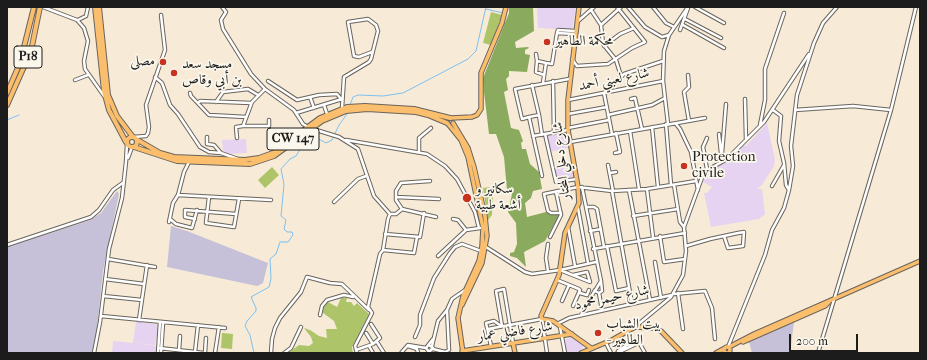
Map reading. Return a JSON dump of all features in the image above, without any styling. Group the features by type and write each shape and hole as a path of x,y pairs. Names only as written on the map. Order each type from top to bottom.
{"highway":[{"name":"P18","path":"7,93 20,62 34,7"},
{"name":"P18","path":"7,105 31,51 42,7"},
{"path":"96,7 105,98 109,110 126,143 133,147 136,144 134,138 128,139 126,143"},
{"name":"CW 147","path":"99,7 108,95 116,116 134,138 160,153 174,157 239,160 259,158 273,153 329,117 356,110 420,113 448,123"},
{"name":"CW 147","path":"133,147 163,157 189,162 239,165 259,162 274,156 327,114 342,108 365,106 414,109 454,120"}],"main road":[{"path":"462,352 458,323 461,306 481,252 481,228 468,157 461,140 448,123 454,120 475,116 481,109 482,73 502,23 506,7"},
{"name":"شارع دخلي المختار","path":"542,319 542,314 560,270 565,233 578,208 580,187 577,179 568,129 568,100 576,17 579,7"},
{"path":"454,120 468,148 474,167 485,216 487,236 486,247 480,270 468,290"},
{"path":"722,353 754,336 825,306 829,302 920,261"},
{"path":"542,319 552,320 591,348"},
{"path":"581,353 606,343 635,327 653,328 661,331 682,353"},
{"name":"شارع فاضلي عمار","path":"462,352 490,346 572,334"},
{"path":"513,343 515,353"},
{"path":"716,353 729,349"}],"street":[{"path":"42,7 77,20 84,28 87,35 84,61 85,69 105,98"},
{"path":"77,20 84,18 88,7"},
{"path":"222,7 226,12 220,20 223,29 251,74 265,89 296,113 301,121 310,128 339,137 359,151 366,176 374,196 390,214 396,214 402,209"},
{"path":"576,23 594,7"},
{"path":"628,7 645,26 662,37 668,35"},
{"path":"653,7 666,23 674,28"},
{"path":"635,327 673,294 683,275 686,246 685,233 684,227 680,222 673,185 663,81 663,61 668,35 688,7"},
{"path":"680,30 688,7"},
{"path":"695,7 724,23"},
{"path":"729,349 765,255 772,230 784,208 789,190 793,166 791,146 796,95 823,22 837,7"},
{"path":"818,353 892,110 916,7"},
{"path":"572,59 577,66 607,65 632,48 645,42 619,8 601,25"},
{"path":"591,10 601,25 604,47 616,60 621,76"},
{"path":"760,126 765,100 766,65 784,13"},
{"path":"134,138 136,136 146,136 150,127 146,105 166,44 160,15"},
{"path":"576,17 581,19"},
{"path":"342,108 344,78 366,66 371,59 378,31 374,22 364,19 348,22 354,56 359,57 372,52"},
{"path":"685,19 721,38"},
{"path":"683,25 724,48"},
{"path":"604,47 620,34 634,28"},
{"path":"537,61 552,64 555,54 557,33 575,33"},
{"path":"684,227 704,172 707,169 722,163 760,126 773,110 811,51"},
{"path":"536,54 536,72 544,75"},
{"path":"612,134 604,93 621,76 663,61"},
{"path":"543,83 546,62"},
{"path":"75,80 88,75"},
{"path":"688,75 689,87 684,92 689,121"},
{"path":"155,77 162,83 170,106 178,114 200,147 209,152 221,153 236,157 239,160"},
{"path":"539,115 522,119 515,89 569,79"},
{"path":"268,81 297,100 316,95 337,94 342,99"},
{"path":"553,81 554,132"},
{"name":"شارع لعبني أحمد","path":"568,100 663,81"},
{"path":"532,85 556,182 577,179"},
{"path":"216,102 223,92 248,89 258,95"},
{"path":"243,126 251,103 265,89"},
{"path":"190,93 190,96 209,115 246,117"},
{"path":"310,97 314,108"},
{"path":"631,98 635,98 642,129"},
{"path":"608,115 652,105 665,98"},
{"path":"296,113 342,99"},
{"path":"745,99 746,139"},
{"path":"198,103 200,101 251,103"},
{"path":"722,163 726,104"},
{"path":"324,105 327,114"},
{"path":"568,114 607,106"},
{"path":"795,110 846,106 892,110"},
{"path":"773,110 781,116 779,142 784,164 786,185 789,190"},
{"path":"529,117 542,176"},
{"path":"570,142 705,118"},
{"path":"237,138 236,127 269,126 269,120"},
{"path":"533,136 609,120"},
{"path":"675,124 680,129 692,152 698,190"},
{"path":"652,127 658,187"},
{"path":"419,152 419,138 430,128"},
{"path":"630,131 639,189"},
{"path":"615,153 620,152 616,133"},
{"path":"719,134 722,153"},
{"path":"207,137 207,144 214,145 221,153"},
{"path":"707,138 703,147 707,169"},
{"path":"345,140 427,154 445,166 457,179 473,208 481,228 466,230 438,256"},
{"path":"94,353 108,259 124,181 126,143"},
{"path":"126,162 133,147"},
{"path":"189,162 184,172 178,195 173,203 170,221 192,228 197,210"},
{"path":"772,186 784,164"},
{"path":"608,165 632,304"},
{"path":"610,173 616,172"},
{"path":"334,202 358,180 366,176"},
{"path":"561,213 551,213 547,207 544,194 580,187 612,191 648,189 696,180"},
{"path":"7,245 90,217 99,210 113,190 124,181"},
{"path":"402,209 396,197 396,191 400,183 430,181"},
{"path":"580,187 586,207 593,249 601,281 602,292 599,293"},
{"path":"648,189 653,237"},
{"path":"629,190 650,300"},
{"path":"550,237 561,213 556,192"},
{"path":"178,195 271,200"},
{"path":"209,197 207,224 234,227 239,199"},
{"path":"396,197 439,198"},
{"path":"586,207 594,206 597,209 616,291 629,288"},
{"path":"578,208 588,263"},
{"path":"402,209 436,217"},
{"path":"633,216 650,212 678,209"},
{"path":"195,219 185,217 184,212 187,210 197,210 236,214"},
{"path":"385,234 421,236 424,213"},
{"path":"371,324 380,337 373,344 357,352 355,346 372,313 368,307 380,254 383,250 390,214"},
{"path":"453,219 458,220 466,230"},
{"path":"568,227 575,266"},
{"path":"590,231 601,230"},
{"path":"686,246 724,236 744,232 743,246 728,248 724,236"},
{"path":"593,249 653,237 685,233"},
{"path":"383,250 414,253 417,236"},
{"path":"660,236 664,262 685,259"},
{"path":"415,337 420,325 420,315 434,278 450,253 462,244 481,252"},
{"path":"548,244 546,258 548,271"},
{"path":"486,247 525,272 532,274 560,270 596,262"},
{"path":"108,259 155,267"},
{"path":"655,262 661,298"},
{"path":"139,320 147,265"},
{"path":"567,268 568,274"},
{"path":"560,270 589,283 590,282 587,272 573,275"},
{"path":"271,353 272,339 275,328 280,318 301,292 307,277 330,284 342,284 369,310"},
{"path":"105,279 144,284"},
{"path":"557,280 580,290 587,295 590,290"},
{"path":"581,315 601,281"},
{"path":"562,301 569,285"},
{"path":"502,326 496,290 504,289 513,343"},
{"path":"596,289 596,292 599,293 602,310"},
{"path":"431,350 438,321 447,310 452,299 468,290"},
{"path":"572,306 580,290"},
{"name":"شارع حيمر محمود","path":"558,325 569,318 602,310 678,293 705,291 712,308 715,339"},
{"path":"678,293 683,329"},
{"path":"320,315 322,306 327,300 344,295 354,297"},
{"path":"103,296 142,300"},
{"path":"401,353 407,346 412,345 445,352 449,350 447,310"},
{"path":"100,316 225,328"},
{"path":"488,329 542,319"},
{"name":"شارع دخلي المختار","path":"542,319 547,353"},
{"path":"161,353 162,322"},
{"path":"490,346 486,322 494,322 502,326"},
{"path":"195,352 198,325"},
{"path":"558,325 562,336 565,353"},
{"path":"215,353 219,327"},
{"path":"284,353 291,348 301,327"},
{"path":"366,333 373,344"},
{"path":"179,350 180,336"},
{"path":"160,348 204,353 206,338"},
{"path":"616,353 633,341"},
{"path":"376,342 384,353"},
{"path":"606,343 611,353"},
{"path":"616,353 638,343 645,353"},
{"path":"369,346 373,353"},
{"path":"407,346 415,348 418,353"},
{"path":"158,353 160,348"},
{"path":"426,348 431,350"},
{"path":"482,348 482,353"}],"shaded area":[{"path":"537,7 576,7 572,30 538,28"},
{"path":"767,123 775,160 774,166 762,185 757,189 762,189 765,214 759,219 711,227 704,193 707,193 712,187 703,182 708,171 727,162 744,145 746,146"},
{"path":"566,132 569,148 549,152 546,136"},
{"path":"246,139 247,153 228,154 223,152 222,140"},
{"path":"572,165 575,177 556,180 554,168"},
{"path":"117,191 119,194 103,271 97,328 92,353 7,353 7,247 90,220 101,213"},
{"path":"171,226 268,263 263,283 257,286 167,267"},
{"path":"136,321 159,325 155,345 133,343"},
{"path":"794,322 790,353 752,353 749,342"},
{"path":"572,338 584,346 578,353 567,353 565,339"},
{"path":"113,341 158,346 157,353 112,353"}],"green space":[{"path":"509,7 533,7 534,31 515,42 516,48 529,48 525,50 525,54 530,55 527,72 509,71 509,76 506,79 508,90 504,92 511,128 519,130 523,141 521,143 522,149 526,149 530,164 539,172 542,189 533,191 531,198 525,203 527,217 546,212 559,215 545,241 524,252 526,267 517,258 510,256 510,253 514,252 517,244 516,223 508,212 512,194 507,190 504,157 496,134 489,134 483,78 509,13"},
{"path":"491,12 502,15 491,45 483,43"},
{"path":"272,167 279,175 265,188 258,180"},
{"path":"490,187 493,195 492,215 488,220 483,188"},
{"path":"341,298 347,298 346,302 351,302 354,306 357,303 369,314 352,347 353,353 288,353 299,345 309,346 313,343 311,337 304,328 319,336 327,338 326,329 337,329 334,321 323,313 323,308 328,302 337,307"},
{"path":"222,333 233,334 232,349 221,348"}],"waterway":[{"path":"350,105 353,97 358,95 383,96 403,93 468,59 476,51 486,7"},
{"path":"486,9 503,13"},
{"path":"254,353 250,335 245,326 247,321 256,311 251,297 269,287 271,279 270,259 276,254 280,242 288,242 293,235 292,232 287,232 284,229 286,220 281,216 284,184 281,169 290,159 296,156 302,146 313,136 326,143 332,140 339,125 347,114"},
{"path":"7,120 19,115"}],"place":[{"name":"محكمة الطاهير","path":"547,42"},
{"name":"مصلى","path":"163,62"},
{"name":"مسجد سعد بن أبي وقاص","path":"174,73"},
{"name":"Protection civile","path":"684,166"},
{"name":"سكانير و أشعة طبية","path":"467,198"},
{"name":"بيت الشباب - الطاهير","path":"598,333"}]}
